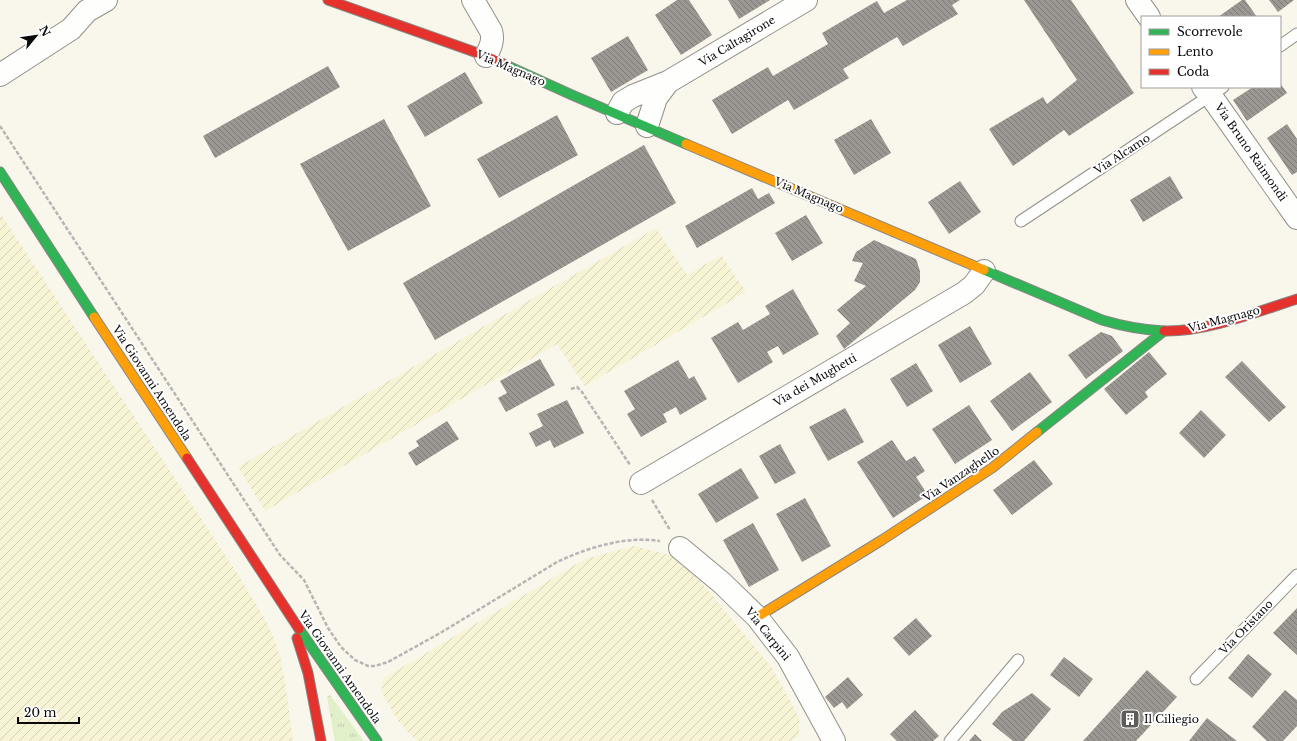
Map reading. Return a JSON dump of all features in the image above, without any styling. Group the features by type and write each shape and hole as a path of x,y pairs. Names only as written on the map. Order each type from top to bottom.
{"street":[{"path":"0,75 71,29 84,6 106,0"},
{"name":"Via Magnago","path":"328,0 486,56 984,271 1102,320 1131,328 1179,331 1197,328 1297,300"},
{"path":"472,0 491,31 491,44 486,56"},
{"name":"Via Caltagirone","path":"617,113 623,102 633,96 668,82 806,0"},
{"path":"1137,0 1148,16"},
{"name":"Via Caltagirone","path":"647,126 656,98 668,82"},
{"name":"Via Bruno Raimondi","path":"1212,90 1297,218"},
{"name":"Via Giovanni Amendola","path":"0,172 284,608 377,741"},
{"name":"Via dei Mughetti","path":"641,483 964,293 974,285 984,271"},
{"name":"Via Vanzaghello","path":"757,617 882,540 992,468 1164,331"},
{"name":"Via Carpini","path":"680,548 722,583 757,617 788,657 833,740"},
{"name":"Via Giovanni Amendola","path":"284,608 299,643 308,673 321,741"}],"lane":[{"path":"1281,45 1297,34"},
{"name":"Via Alcamo","path":"1021,221 1212,90"},
{"name":"Via Oristano","path":"1196,679 1297,575"},
{"path":"950,741 1018,660"}],"path":[{"path":"0,126 280,555 304,580 334,638 341,647 356,660 368,666 375,666 388,662 442,632 557,562 590,549 618,542 642,539 662,541 680,548"}],"shaded area":[{"path":"0,213 239,576 263,616 273,636 280,656 293,741 0,741"},
{"path":"656,228 687,275 721,255 746,292 585,386 557,344 265,511 238,467"},
{"path":"634,546 670,555 700,581 772,668 799,717 799,736 791,741 417,741 398,721 381,691 384,678 585,559"}],"green space":[{"path":"330,695 364,741 335,741 327,697"}],"building":[{"path":"677,0 689,0 712,35 681,55 655,15"},
{"path":"728,0 770,0 739,19"},
{"path":"907,0 960,0 952,5 958,14 903,46 897,37 843,69 849,78 794,110 788,100 732,134 712,100 768,67 773,76 828,44 822,33 877,1 884,13"},
{"path":"1024,0 1071,0 1134,93 1069,136 1064,130 1013,166 989,129 1043,97 1047,104 1077,80"},
{"path":"1242,0 1245,0 1256,16 1219,16"},
{"path":"1269,0 1294,0 1278,12"},
{"path":"628,36 648,70 611,92 591,58"},
{"path":"328,66 340,87 215,158 203,136"},
{"path":"465,72 483,103 425,137 407,106"},
{"path":"1281,84 1287,93 1247,121 1233,100 1251,88 1281,88"},
{"path":"557,115 578,155 499,198 477,159"},
{"path":"384,119 431,206 348,251 300,164"},
{"path":"871,119 891,153 854,175 834,140"},
{"path":"1287,124 1297,139 1297,172 1292,175 1267,138"},
{"path":"644,145 676,203 435,340 403,283"},
{"path":"1170,176 1183,198 1143,222 1130,200"},
{"path":"960,181 981,212 949,234 928,202"},
{"path":"752,188 758,199 769,193 775,203 697,248 685,226"},
{"path":"806,215 823,243 792,261 775,233"},
{"path":"874,240 916,259 920,271 920,282 915,290 844,349 836,336 850,323 837,310 866,286 854,281 863,263 852,261 856,252"},
{"path":"793,289 819,334 783,355 778,346 767,352 773,362 738,383 711,338 738,322 743,330 770,314 765,306"},
{"path":"970,326 992,364 960,383 938,345"},
{"path":"1101,332 1112,336 1123,351 1086,379 1068,355"},
{"path":"1149,352 1167,374 1145,392 1148,397 1126,415 1104,389"},
{"path":"540,359 555,385 506,412 498,398 507,393 500,381"},
{"path":"678,360 689,379 694,376 707,399 680,415 676,407 663,414 667,422 641,437 627,414 635,409 624,391"},
{"path":"1242,361 1286,407 1269,422 1225,377"},
{"path":"916,363 933,391 907,407 890,379"},
{"path":"1030,372 1052,402 1012,431 990,401"},
{"path":"567,400 584,433 554,448 550,440 536,447 529,433 543,426 537,414"},
{"path":"969,405 992,440 955,464 932,429"},
{"path":"845,408 864,442 828,461 809,427"},
{"path":"1201,410 1226,435 1204,458 1179,433"},
{"path":"447,421 459,439 416,466 408,453 419,446 416,441"},
{"path":"892,440 906,461 915,456 925,471 916,477 928,495 893,518 857,462"},
{"path":"780,444 796,473 775,484 759,456"},
{"path":"1034,460 1053,484 1012,515 993,490"},
{"path":"741,468 759,498 716,523 698,494"},
{"path":"805,498 831,546 802,562 776,514"},
{"path":"753,523 779,570 749,587 723,540"},
{"path":"1297,608 1297,655 1273,633"},
{"path":"916,618 932,636 909,656 893,638"},
{"path":"1248,654 1272,674 1252,698 1228,678"},
{"path":"1064,657 1093,679 1079,697 1050,675"},
{"name":"Il Ciliegio","path":"1147,670 1177,697 1136,741 1083,741"},
{"path":"848,677 863,695 847,709 842,702 834,708 825,697"},
{"path":"1285,690 1297,700 1297,726 1283,741 1267,741 1252,727"},
{"path":"1032,693 1051,709 1024,741 1013,741 992,724 1002,712"},
{"path":"915,710 939,736 933,741 897,741 890,734"},
{"path":"1207,718 1237,741 1189,741"},
{"path":"975,734 982,741 969,741"}],"traffic: fast":[{"path":"508,66 686,144"},
{"path":"0,172 94,317"},
{"path":"984,270 1102,320 1148,330 1164,331"},
{"path":"1037,432 1164,331"},
{"path":"299,629 377,741"}],"traffic: slow":[{"path":"686,144 984,270"},
{"path":"94,317 187,458"},
{"path":"757,617 882,540 992,468 1037,432"}],"traffic: jam":[{"path":"328,0 486,56 508,66"},
{"path":"1164,331 1214,325 1297,299"},
{"path":"187,458 299,629"},
{"path":"297,638 308,673 321,741"}],"place":[{"name":"Il Ciliegio","path":"1130,719"}]}
